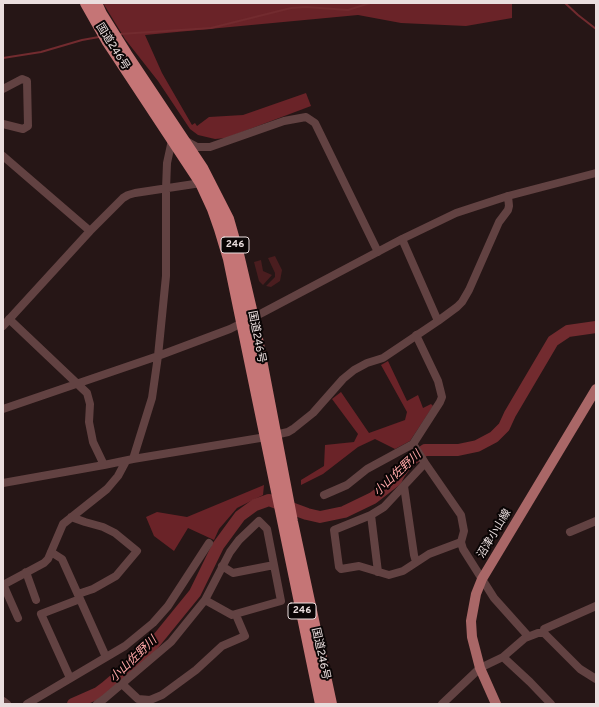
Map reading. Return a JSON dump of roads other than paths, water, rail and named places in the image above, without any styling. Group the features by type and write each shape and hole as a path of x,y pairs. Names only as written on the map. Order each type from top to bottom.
{"highway":[{"name":"国道246号","path":"86,3 98,17 178,140 205,174 228,219 238,254 248,321 321,704"},
{"name":"国道246号","path":"96,3 98,17"},
{"name":"国道246号","path":"178,140 213,209 248,321"},
{"name":"国道246号","path":"287,520 330,704"}],"main road":[{"name":"沼津小山線","path":"496,704 480,668 472,637 471,621 476,594 482,579 596,389"}],"street":[{"path":"3,89 22,79 28,81 28,126 23,129 3,124"},
{"path":"18,618 3,585 44,563 51,552 63,524 107,489 118,476 129,460 152,398 166,276 167,163 178,140 201,148 210,148 284,121 306,117 315,123 378,252"},
{"path":"3,156 90,232"},
{"path":"3,409 158,356 248,321 402,239 456,214 508,196 596,173"},
{"path":"3,326 118,202 128,194 201,183"},
{"path":"3,483 270,436 293,429 308,418 343,379 354,370 367,363 383,358 457,308 469,290 499,222 508,210 508,196"},
{"path":"402,239 438,321"},
{"path":"9,319 87,393 90,404 89,422 93,442 104,465"},
{"path":"324,495 346,485 367,469 414,445 440,402 442,397 438,382 416,335"},
{"path":"414,445 461,515 464,531 461,542 463,549 494,598 528,636"},
{"path":"424,462 384,507 371,515 334,530 339,567 341,569 359,566 389,575 403,570 429,554 461,542"},
{"path":"404,486 416,562"},
{"path":"371,515 378,572"},
{"path":"70,678 41,614 79,597 116,576 137,551 115,533 104,527 71,517"},
{"path":"97,704 171,642 205,600 230,552 239,540 259,521 267,528 281,601 232,615 205,600"},
{"path":"570,532 596,521"},
{"path":"27,704 125,646 153,623 168,606 209,542"},
{"path":"51,552 62,560 106,657"},
{"path":"222,566 233,574 274,565"},
{"path":"26,572 36,600"},
{"path":"544,633 544,629 596,606"},
{"path":"122,684 138,699 150,700 162,695 196,670 222,646 245,636 236,614"},
{"path":"442,704 480,668 503,657 528,636 544,633"},
{"path":"544,633 580,669 596,679"},
{"path":"503,657 530,682 550,704"},
{"path":"3,701 7,704"}],"waterway":[{"path":"120,34 211,28 291,8 306,7 348,10 370,3"},
{"path":"565,3 596,29"},
{"path":"3,58 41,52 82,40 99,37"},
{"name":"小山佐野川","path":"73,704 98,693 147,652 195,593 218,546 240,516 255,505 269,500 307,514 320,517 344,512 373,498 396,480 407,463 425,450 458,450 477,446 494,437 504,427 510,414 553,341 568,331 596,327"}]}
